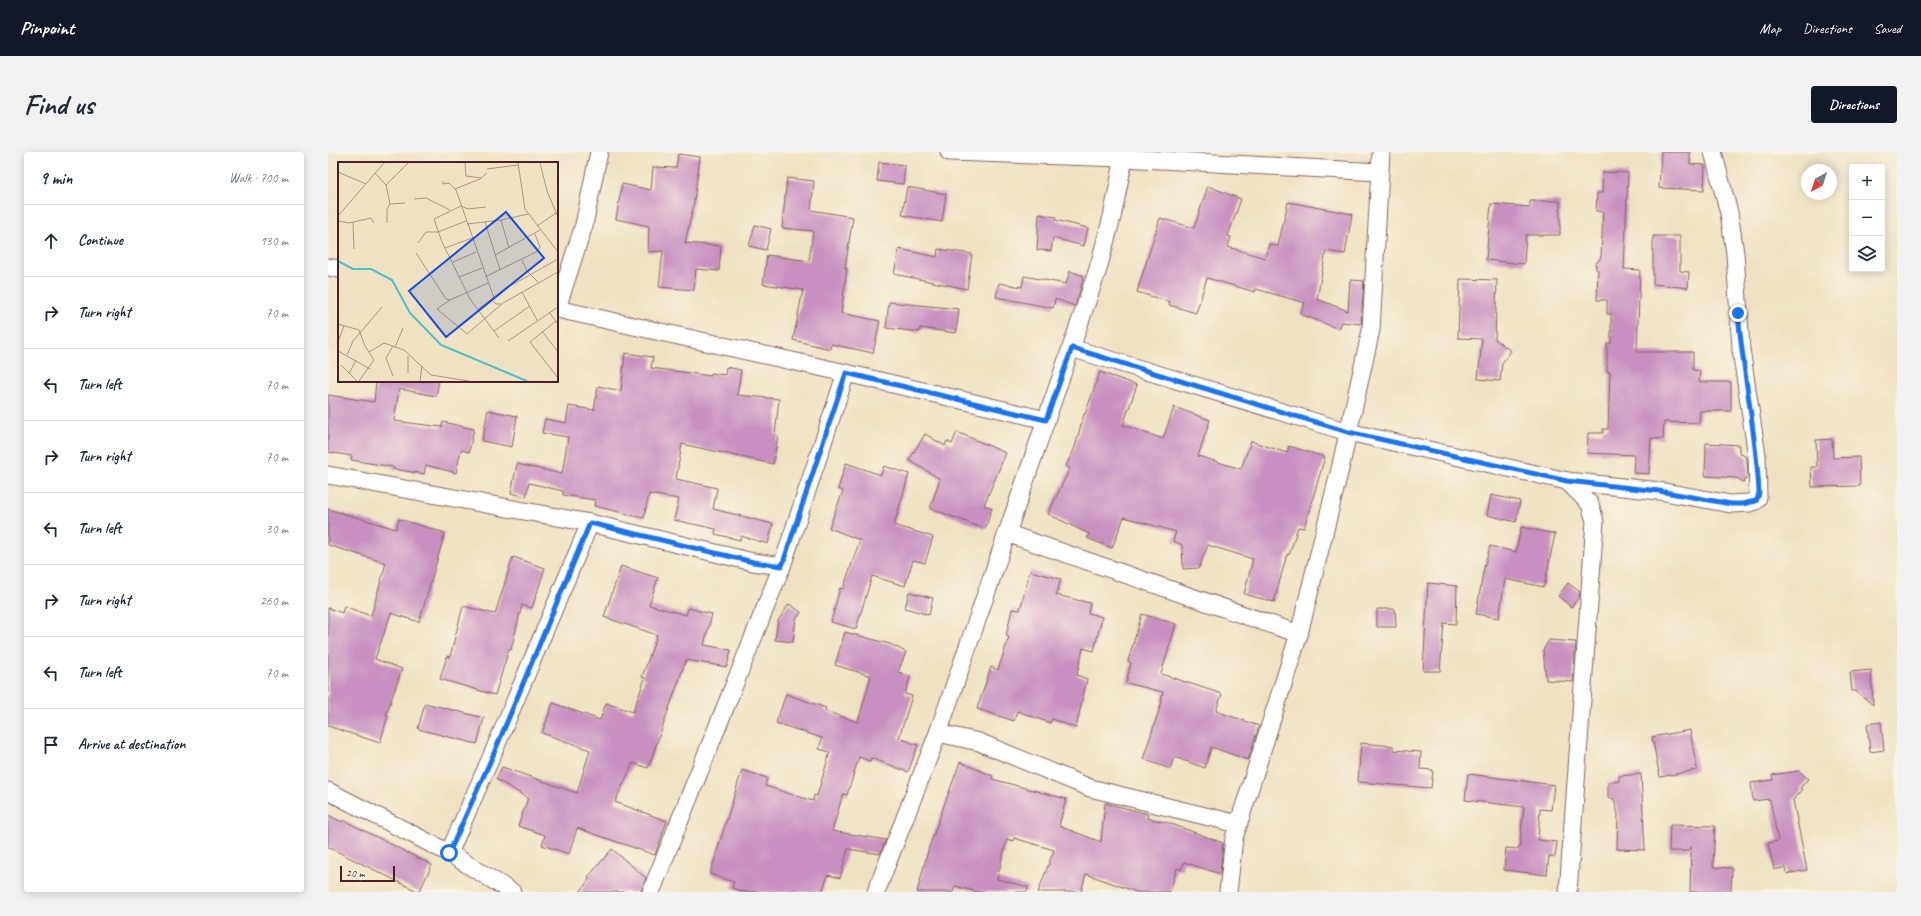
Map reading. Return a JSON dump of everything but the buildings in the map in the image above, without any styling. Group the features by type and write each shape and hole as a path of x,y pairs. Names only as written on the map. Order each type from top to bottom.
{"street":[{"path":"558,305 584,225 599,152"},
{"path":"949,152 1124,158 1161,156 1379,172"},
{"path":"1228,892 1234,838 1299,634 1371,330 1380,152"},
{"path":"1072,348 1348,432 1567,481 1659,491 1731,504 1756,501 1758,497 1757,456 1741,349 1735,252 1729,212 1713,152"},
{"path":"876,892 938,733 1006,533 1072,348 1098,270 1112,218 1124,158"},
{"path":"328,267 338,269"},
{"path":"558,308 1046,420"},
{"path":"651,892 782,566 846,373"},
{"path":"328,475 590,523 753,562 782,566"},
{"path":"1567,481 1590,504 1595,521 1568,892"},
{"path":"449,853 494,753 590,523"},
{"path":"1006,533 1299,634"},
{"path":"938,733 979,742 1090,788 1238,824"},
{"path":"328,791 449,853 512,892"}],"route":[{"path":"449,853 494,753 590,523 753,562 782,566 846,373 1046,420 1072,348 1348,432 1567,481 1659,491 1731,504 1742,504 1756,501 1759,492 1757,456 1741,349 1738,313"}]}
